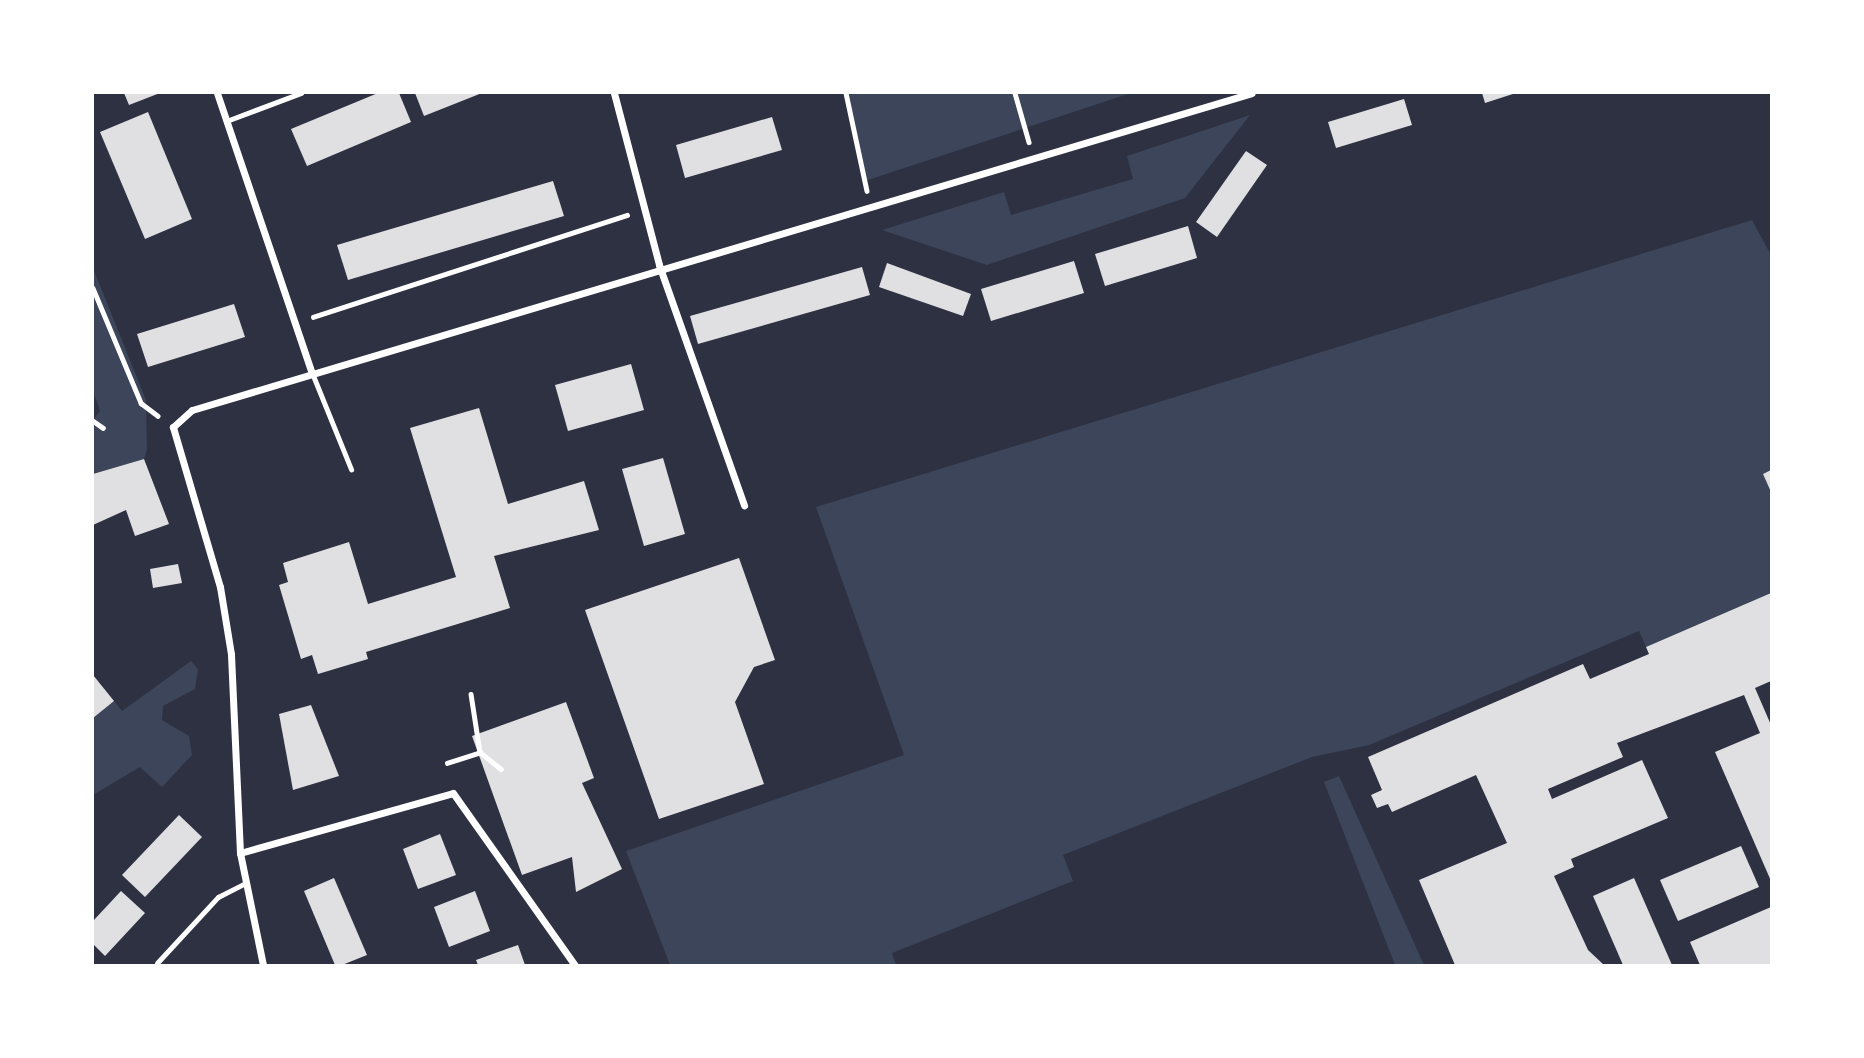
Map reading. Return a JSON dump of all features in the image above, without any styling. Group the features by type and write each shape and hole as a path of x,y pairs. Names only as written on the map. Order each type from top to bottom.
{"street":[{"path":"217,93 229,120 298,322 312,373"},
{"path":"614,93 642,211 659,265 744,505"},
{"path":"262,965 240,853 231,654 220,587 173,428 192,410 659,265 870,206 1252,93"},
{"path":"240,853 453,793 575,965"}],"lane":[{"path":"229,120 301,93"},
{"path":"312,373 351,469"},
{"path":"93,421 103,428"},
{"path":"158,963 218,897 245,883"}],"path":[{"path":"846,93 870,206"},
{"path":"1015,93 1033,158"},
{"path":"298,322 642,211"},
{"path":"93,288 141,403 173,428"},
{"path":"471,694 480,752 501,769"},
{"path":"447,763 480,752"}],"shaded area":[{"path":"846,93 1131,93 865,181"},
{"path":"1250,115 1185,198 987,265 882,230 1004,192 1011,215 1133,179 1127,156"},
{"path":"1752,220 1771,255 1771,470 1763,474 1771,492 1771,593 1646,647 1639,631 1369,745 1312,757 1063,855 1073,881 892,953 896,965 670,965 626,851 904,755 816,507"},
{"path":"93,268 146,400 147,449 144,459 93,474 93,420 100,411 93,391"},
{"path":"191,661 198,669 195,689 163,706 162,720 189,736 192,755 162,787 140,767 93,795 93,675 122,711"},
{"path":"1339,776 1424,965 1395,965 1324,782"}],"building":[{"path":"124,93 160,93 129,105"},
{"path":"378,93 399,93 411,122 307,166 291,129"},
{"path":"415,93 482,93 424,116"},
{"path":"1482,93 1516,93 1485,103"},
{"path":"1404,99 1412,125 1336,148 1328,122"},
{"path":"148,112 192,219 145,239 100,132"},
{"path":"772,117 782,150 685,178 676,145"},
{"path":"1246,151 1267,165 1217,237 1196,222"},
{"path":"553,181 564,216 348,280 337,245"},
{"path":"1188,226 1197,258 1105,286 1095,254"},
{"path":"1074,261 1084,293 991,321 981,289"},
{"path":"887,263 971,294 963,316 879,287"},
{"path":"862,267 870,295 698,344 690,316"},
{"path":"234,304 245,337 148,367 137,334"},
{"path":"631,364 644,410 568,431 555,385"},
{"path":"479,408 508,504 584,481 599,530 494,556 510,608 366,652 368,659 318,674 312,655 301,659 279,585 288,582 283,563 349,542 368,604 456,577 410,428"},
{"path":"663,458 685,534 644,546 622,469"},
{"path":"144,459 169,524 135,536 126,510 93,525 93,474"},
{"path":"1771,470 1771,492 1763,474"},
{"path":"739,558 775,660 754,667 735,702 764,784 659,819 585,610"},
{"path":"178,564 182,583 153,588 150,569"},
{"path":"1771,593 1771,681 1755,688 1771,725 1771,881 1715,752 1760,733 1744,695 1617,743 1623,757 1548,789 1552,799 1642,760 1668,818 1571,859 1574,867 1554,876 1588,950 1604,965 1455,965 1419,880 1507,843 1476,775 1392,812 1388,804 1377,808 1371,795 1382,790 1368,757 1583,664 1590,679 1649,654 1646,647"},
{"path":"93,675 114,701 93,718"},
{"path":"566,702 594,778 582,783 622,869 576,892 572,857 522,875 472,736"},
{"path":"311,705 339,776 293,790 279,714"},
{"path":"179,815 202,837 145,897 122,875"},
{"path":"440,834 456,875 418,889 403,849"},
{"path":"1741,846 1759,887 1678,921 1660,880"},
{"path":"334,878 367,955 342,965 335,965 304,891"},
{"path":"1634,878 1672,965 1623,965 1593,896"},
{"path":"121,891 145,913 105,956 93,944 93,921"},
{"path":"475,891 490,931 449,947 434,907"},
{"path":"1771,907 1771,965 1700,965 1690,942"},
{"path":"518,945 525,965 478,965 476,960"}]}
